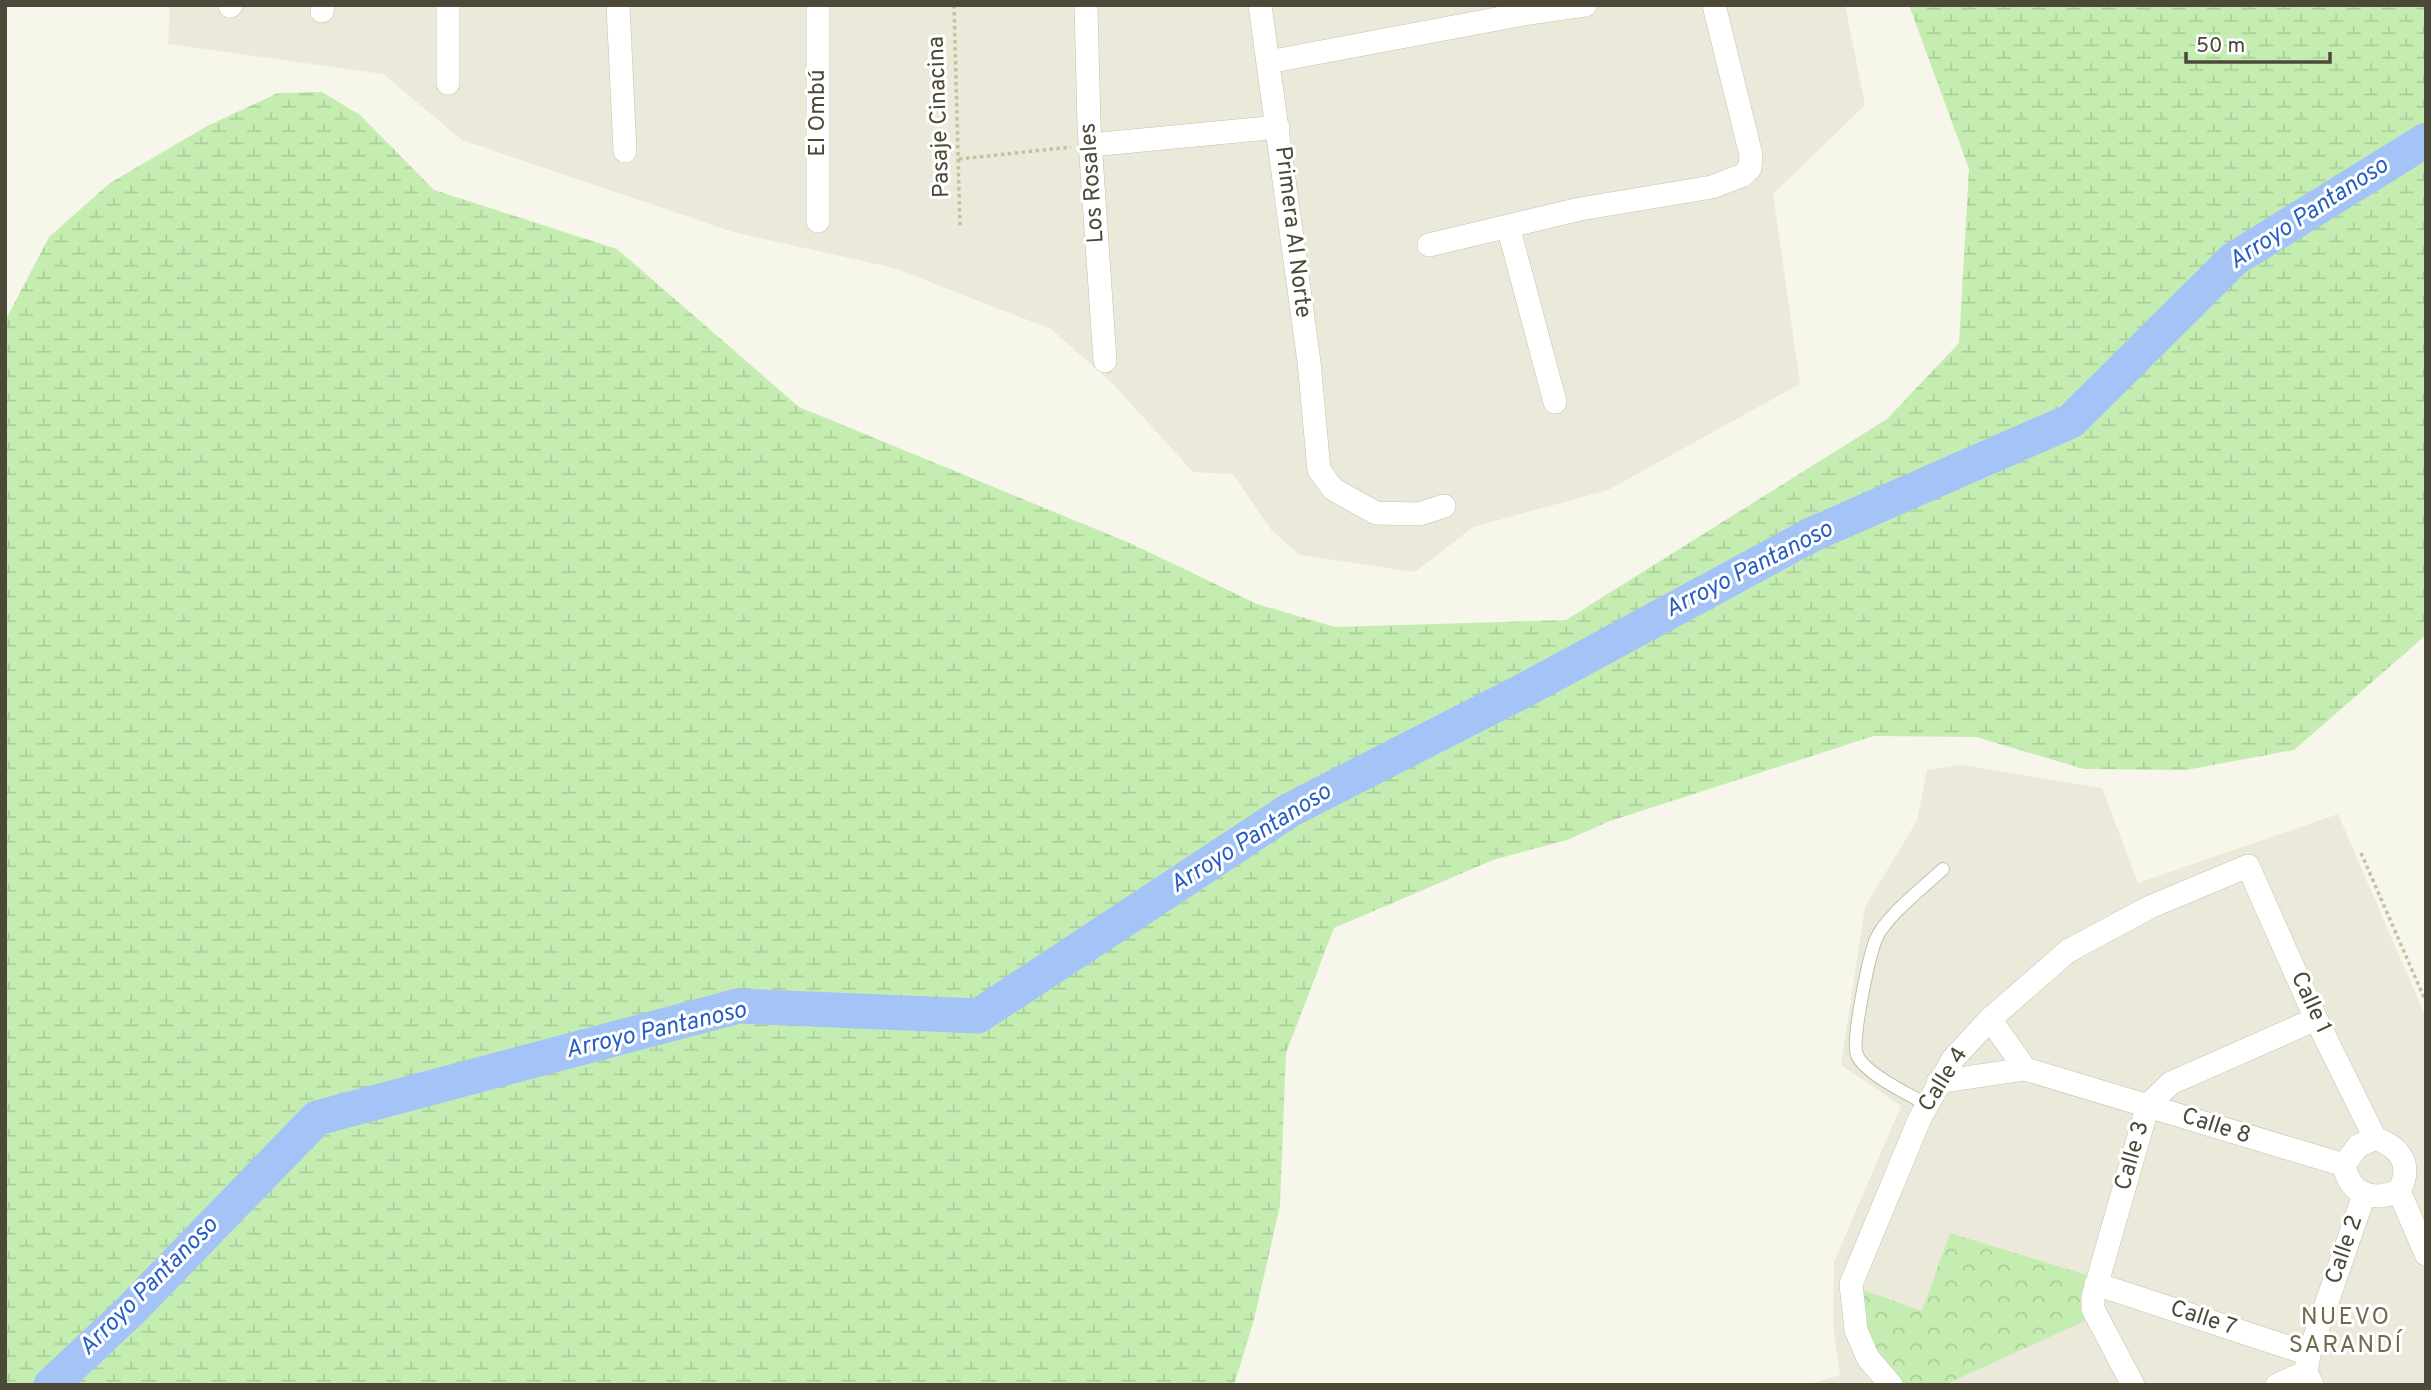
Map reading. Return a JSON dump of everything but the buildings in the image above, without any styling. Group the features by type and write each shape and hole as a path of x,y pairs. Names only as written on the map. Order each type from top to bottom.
{"street":[{"path":"448,5 448,83"},
{"path":"618,5 625,150"},
{"name":"El Ombú","path":"818,5 818,221"},
{"name":"Los Rosales","path":"1086,5 1091,145 1105,362"},
{"name":"Primera Al Norte","path":"1260,5 1309,362 1316,460 1324,481 1333,489 1376,513 1419,514 1444,506"},
{"path":"1268,62 1515,15 1585,5"},
{"path":"1429,245 1580,209 1712,187 1743,176 1750,168 1751,155 1714,5"},
{"path":"1091,145 1278,127"},
{"path":"1508,226 1555,402"},
{"name":"Calle 1","path":"2248,866 2316,1018 2375,1138"},
{"name":"Calle 4","path":"1891,1385 1868,1358 1856,1329 1851,1284 1927,1105 1953,1059 1990,1019 2068,951 2150,907 2248,866"},
{"name":"Calle 3","path":"2133,1385 2093,1309 2096,1284 2147,1105 2171,1083 2316,1018"},
{"path":"1938,1082 2025,1069 1990,1019"},
{"name":"Calle 8","path":"2025,1069 2344,1165"},
{"path":"2375,1138 2393,1145 2406,1165 2405,1180 2399,1191 2386,1196 2364,1195 2354,1190 2347,1180 2344,1165 2358,1146 2375,1138"},
{"path":"2399,1191 2426,1254"},
{"name":"Calle 2","path":"2309,1370 2364,1195"},
{"name":"Calle 7","path":"2096,1284 2309,1370"},
{"path":"2277,1385 2309,1370"}],"lane":[{"path":"1927,1105 1873,1073 1857,1056 1855,1034 1876,938 1943,869"}],"path":[{"name":"Pasaje Cinacina","path":"954,5 960,228"},
{"path":"958,159 1091,145"},
{"path":"2361,853 2426,1002"}],"shaded area":[{"path":"170,5 1845,5 1865,105 1773,194 1800,384 1608,490 1473,527 1415,572 1300,555 1272,531 1233,474 1193,472 1112,383 1051,329 894,268 733,232 462,140 383,74 168,44"},
{"path":"1961,765 2102,788 2138,883 2338,814 2426,1018 2426,1385 1807,1385 1840,1375 1833,1326 1834,1262 1901,1106 1841,1065 1865,907 1917,821 1927,770"}],"green space":[{"path":"1909,5 2426,5 2426,635 2294,750 2186,770 2084,769 1976,737 1874,736 1610,821 1567,840 1493,860 1334,928 1286,1053 1280,1205 1254,1320 1234,1385 5,1385 5,321 49,237 110,183 207,126 278,93 322,92 360,115 434,190 617,249 799,407 1132,544 1257,604 1335,627 1566,620 1887,419 1959,343 1969,169"},
{"path":"1950,1233 2087,1275 2084,1288 2087,1320 1944,1385 1898,1385 1876,1352 1865,1328 1862,1315 1864,1290 1922,1311"}],"waterway":[{"name":"Arroyo Pantanoso","path":"51,1385 130,1311 317,1118 738,1006 978,1016 1290,810 1521,692 1811,535 2071,421 2234,259 2426,140"}],"district":[{"name":"NUEVO SARANDÍ","path":"2346,1332"}]}
